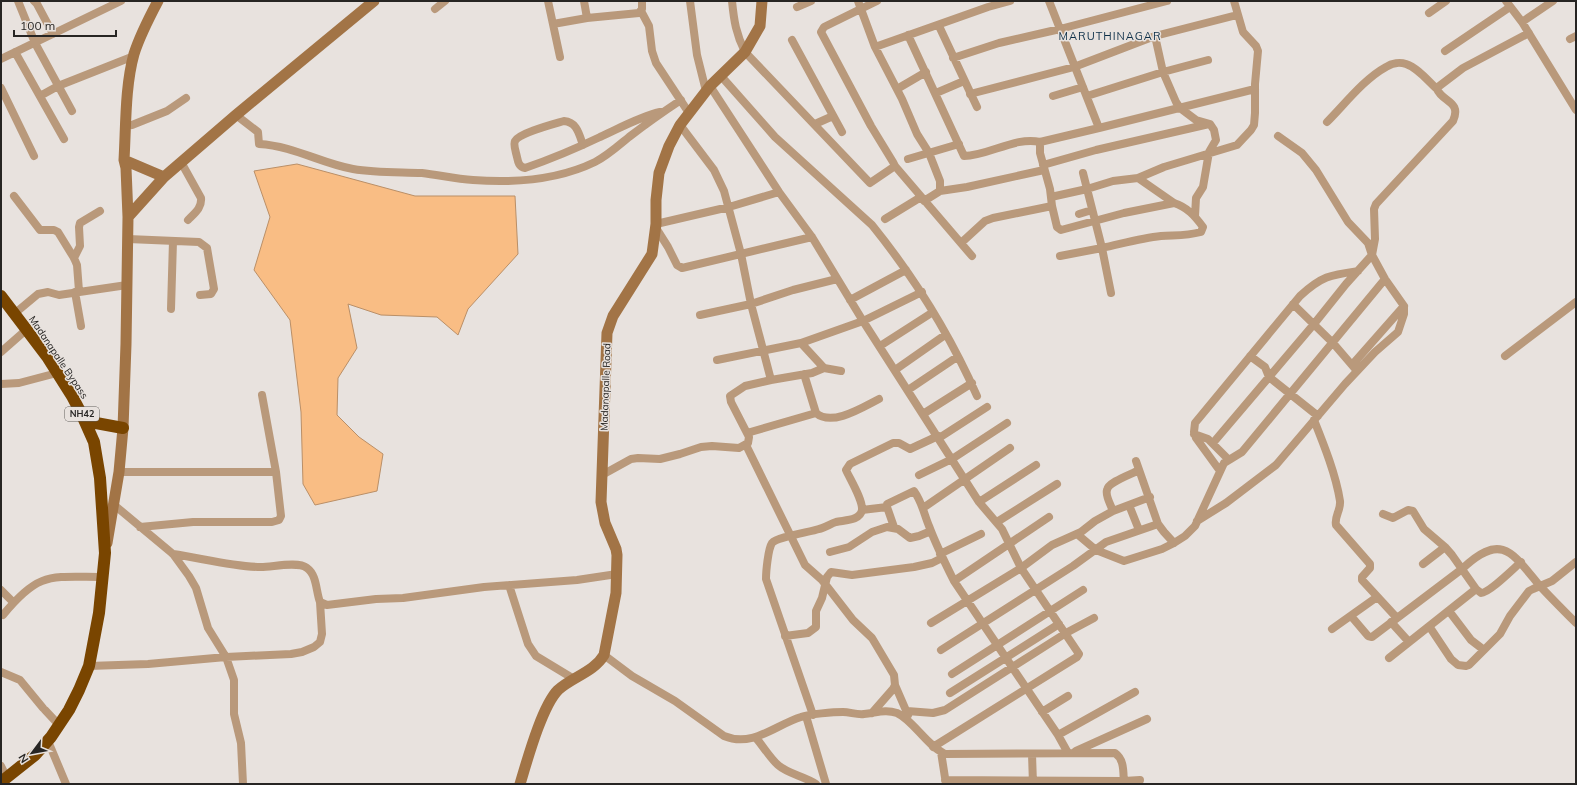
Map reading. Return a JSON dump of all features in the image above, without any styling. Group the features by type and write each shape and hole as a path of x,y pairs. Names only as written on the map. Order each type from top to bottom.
{"highway":[{"name":"Madanapalle Bypass","path":"1,296 72,396 94,442 100,478 105,553"},
{"path":"85,421 122,428"},
{"name":"NH42","path":"4,780 35,755 48,741 79,690 89,666 99,613 105,553"}],"main road":[{"path":"105,553 119,472 122,428 126,344 128,239 126,163 128,96 134,56 140,36 158,1"},
{"path":"126,163 132,125 139,59 146,39 166,1"},
{"path":"128,217 164,177 181,162 374,1"},
{"name":"Madanapalle Road","path":"604,655 616,593 617,574 616,549 602,512 607,333 613,316 652,254 656,226 656,200 659,173 669,146 680,125 708,89 745,52 760,26 762,1"},
{"path":"126,163 164,177"},
{"path":"520,784 541,721 552,697 563,686 595,666 604,655"}],"street":[{"path":"18,1 35,43 72,111"},
{"path":"34,1 53,34"},
{"path":"1,59 121,1"},
{"path":"436,9 445,1"},
{"path":"548,1 560,57"},
{"path":"584,1 587,18"},
{"path":"642,1 641,11 649,26 652,51 656,64 689,113"},
{"path":"690,1 698,55 708,89 812,237 863,321 924,414 964,479 979,502 1002,529 1021,568 1037,589 1079,655 933,748"},
{"path":"732,1 734,24 745,52 869,182 872,182 895,166"},
{"path":"797,7 810,1"},
{"path":"877,1 859,5 824,27 821,32 871,126 895,166 972,256"},
{"path":"875,47 939,26 988,7 1010,1"},
{"path":"1049,1 1099,128"},
{"path":"953,58 999,43 1060,29 1167,1"},
{"path":"1051,196 1087,189 1113,180 1138,178 1164,167 1209,152 1237,145 1254,125 1256,112 1255,89 1258,51 1256,46 1242,32 1234,1"},
{"path":"1429,13 1446,1"},
{"path":"1522,22 1553,1"},
{"path":"1445,52 1508,4 1522,22 1576,110"},
{"path":"859,5 875,47 897,89 917,134 929,153 940,181 940,191"},
{"path":"553,24 587,18 636,13 641,11"},
{"path":"970,94 1074,67 1155,36 1237,14"},
{"path":"939,26 977,107"},
{"path":"1438,89 1440,84 1463,68 1529,34"},
{"path":"908,35 936,93 963,155 966,157 1019,143 1040,142 1255,89"},
{"path":"1155,36 1163,72 1176,102 1180,108 1196,120 1210,124 1214,130 1216,140 1209,152 1203,187 1196,198 1195,216"},
{"path":"792,40 842,132"},
{"path":"15,52 64,139"},
{"path":"40,96 58,86 134,56"},
{"path":"1087,96 1163,72 1208,60"},
{"path":"1213,443 1372,255 1375,239 1374,206 1453,121 1456,112 1452,103 1439,94 1438,89 1414,68 1406,64 1398,63 1390,65 1369,79 1327,122"},
{"path":"897,89 926,72"},
{"path":"721,76 775,137 872,225 922,292 972,383 977,396"},
{"path":"936,93 964,81"},
{"path":"1053,96 1083,87"},
{"path":"1,88 34,156"},
{"path":"132,125 167,111 186,98"},
{"path":"236,115 258,132 259,144 283,147 344,167 499,182 534,179 564,173 594,163 681,100"},
{"path":"583,145 574,124 569,121 564,121 522,135 515,140 514,144 518,162 523,168 556,157 583,145 643,116 663,112"},
{"path":"815,124 833,116"},
{"path":"885,219 940,191 967,187 1044,167 1096,150 1210,124"},
{"path":"680,125 714,170 724,191 741,254 751,304 771,380"},
{"path":"1278,136 1302,153 1310,161 1348,222 1368,243 1372,255 1404,306 1404,314 1400,329 1354,368"},
{"path":"1040,142 1040,153 1051,196 1056,227 1059,230 1124,213 1176,204 1196,198"},
{"path":"908,159 959,144"},
{"path":"181,162 201,198 201,203 198,210 188,220"},
{"path":"1083,173 1102,248 1111,293"},
{"path":"1060,256 1142,239 1161,236 1186,236 1201,232 1202,227 1195,216 1138,178"},
{"path":"779,192 729,208 656,226 677,265 682,268 812,237"},
{"path":"14,196 40,230 54,230 58,232 74,258 77,265 77,292 81,326"},
{"path":"961,243 985,221 1052,206"},
{"path":"1079,214 1092,210"},
{"path":"74,258 80,246 78,227 80,223 100,211"},
{"path":"128,239 199,242 207,248 214,289 211,294 200,295"},
{"path":"172,308 173,241"},
{"path":"850,300 906,270"},
{"path":"1220,471 1199,444 1194,434 1195,423 1293,304 1313,284 1333,274 1358,271"},
{"path":"700,315 751,304 793,290 837,279"},
{"path":"1077,534 1096,550 1124,561 1162,549 1189,533 1197,521 1224,463 1242,452 1386,279"},
{"path":"14,314 38,294 43,292 59,295 127,285"},
{"path":"717,360 801,343 863,321 922,292"},
{"path":"1504,356 1576,302"},
{"path":"1293,304 1333,343 1354,368"},
{"path":"1197,521 1226,503 1276,465 1316,418 1404,306"},
{"path":"880,346 933,312"},
{"path":"1,352 26,330"},
{"path":"895,370 945,335"},
{"path":"801,343 824,368"},
{"path":"1250,356 1264,367 1269,376 1316,418 1340,499 1340,509 1335,523 1368,562 1370,568 1362,578 1409,642"},
{"path":"908,390 957,357"},
{"path":"602,476 625,462 638,458 660,459 701,447 712,446 739,448 746,445 749,441 747,433 731,402 730,396 746,386 812,373 824,368 841,371"},
{"path":"1,384 19,383 57,373"},
{"path":"804,374 816,413 820,417 828,419 836,418 851,413 879,399"},
{"path":"924,414 972,383"},
{"path":"140,527 193,522 276,522 281,516 276,472 262,395"},
{"path":"862,510 854,484 847,472 847,466 893,443 899,443 910,450 938,437 987,407"},
{"path":"747,433 816,413"},
{"path":"919,475 952,459 1007,423"},
{"path":"1194,434 1205,437 1213,443 1229,460"},
{"path":"746,445 805,565 826,584 853,620 872,638 894,675 896,685 914,728"},
{"path":"923,508 1010,448"},
{"path":"1136,461 1150,497 1158,524 1174,543"},
{"path":"979,502 1036,466"},
{"path":"1113,511 1106,492 1108,487 1112,483 1139,470"},
{"path":"119,472 276,472"},
{"path":"997,522 1057,484"},
{"path":"931,531 910,538 894,527 887,508 889,502 913,491 923,508 941,556 954,581 1070,753"},
{"path":"932,623 1021,568 1052,546 1077,534 1096,520 1113,511 1150,497"},
{"path":"113,504 173,554 196,588 208,628 226,657 234,680 234,714 240,743 243,784"},
{"path":"1129,505 1139,530"},
{"path":"862,510 887,508"},
{"path":"826,784 810,716 766,575 771,544 775,541 821,529 837,522 854,518 860,514 862,510"},
{"path":"1383,514 1393,518 1405,510 1411,510 1424,529 1445,547 1476,589 1481,593 1486,593 1521,562"},
{"path":"954,581 1049,517"},
{"path":"941,650 1037,589 1111,539 1158,524"},
{"path":"830,552 849,547 880,528 894,527"},
{"path":"785,636 808,633 816,627 816,611 826,584 827,577 831,572 852,575 914,567 932,563 941,556 981,534"},
{"path":"1423,564 1445,547"},
{"path":"1351,616 1370,637 1462,569 1479,554 1496,549 1505,551 1521,562 1540,586 1576,623"},
{"path":"89,666 148,664 226,657 291,654 309,650 320,642 322,634 320,602 311,572 304,566 291,565 261,567 173,554"},
{"path":"1429,626 1450,658 1458,665 1469,665 1501,632 1510,616 1530,591 1552,582 1576,562"},
{"path":"320,602 327,605 376,598 403,598 484,587 577,580 617,574"},
{"path":"3,615 13,602 30,587 44,579 56,577 103,577"},
{"path":"509,585 528,644 532,651 536,656 574,679"},
{"path":"1389,658 1476,589"},
{"path":"1,590 13,602"},
{"path":"952,674 1083,590"},
{"path":"1332,630 1377,597"},
{"path":"1449,611 1472,640 1484,650"},
{"path":"907,711 939,713 1066,633 1094,618"},
{"path":"950,693 1059,624"},
{"path":"604,655 632,676 675,701 724,736 731,739 740,740 756,738 802,716 844,712 856,715 880,711 897,714 904,717 933,748 945,754 1115,753 1120,756 1123,762 1124,783"},
{"path":"1,672 20,680 59,725"},
{"path":"872,713 896,685"},
{"path":"1058,735 1134,692"},
{"path":"1042,712 1068,696"},
{"path":"1070,753 1147,719"},
{"path":"756,738 778,765 786,770 806,777 816,784"},
{"path":"48,741 66,784"},
{"path":"941,752 946,782 1124,783 1140,780"},
{"path":"1032,754 1033,782"},
{"path":"1,766 4,780"}],"shaded area":[{"path":"297,164 415,196 515,196 518,254 468,309 458,335 437,317 381,315 348,304 357,348 338,378 337,415 359,437 383,454 377,491 315,505 303,484 301,412 290,320 254,270 270,217 254,171"}],"district":[{"name":"MARUTHINAGAR","path":"1110,36"}]}
